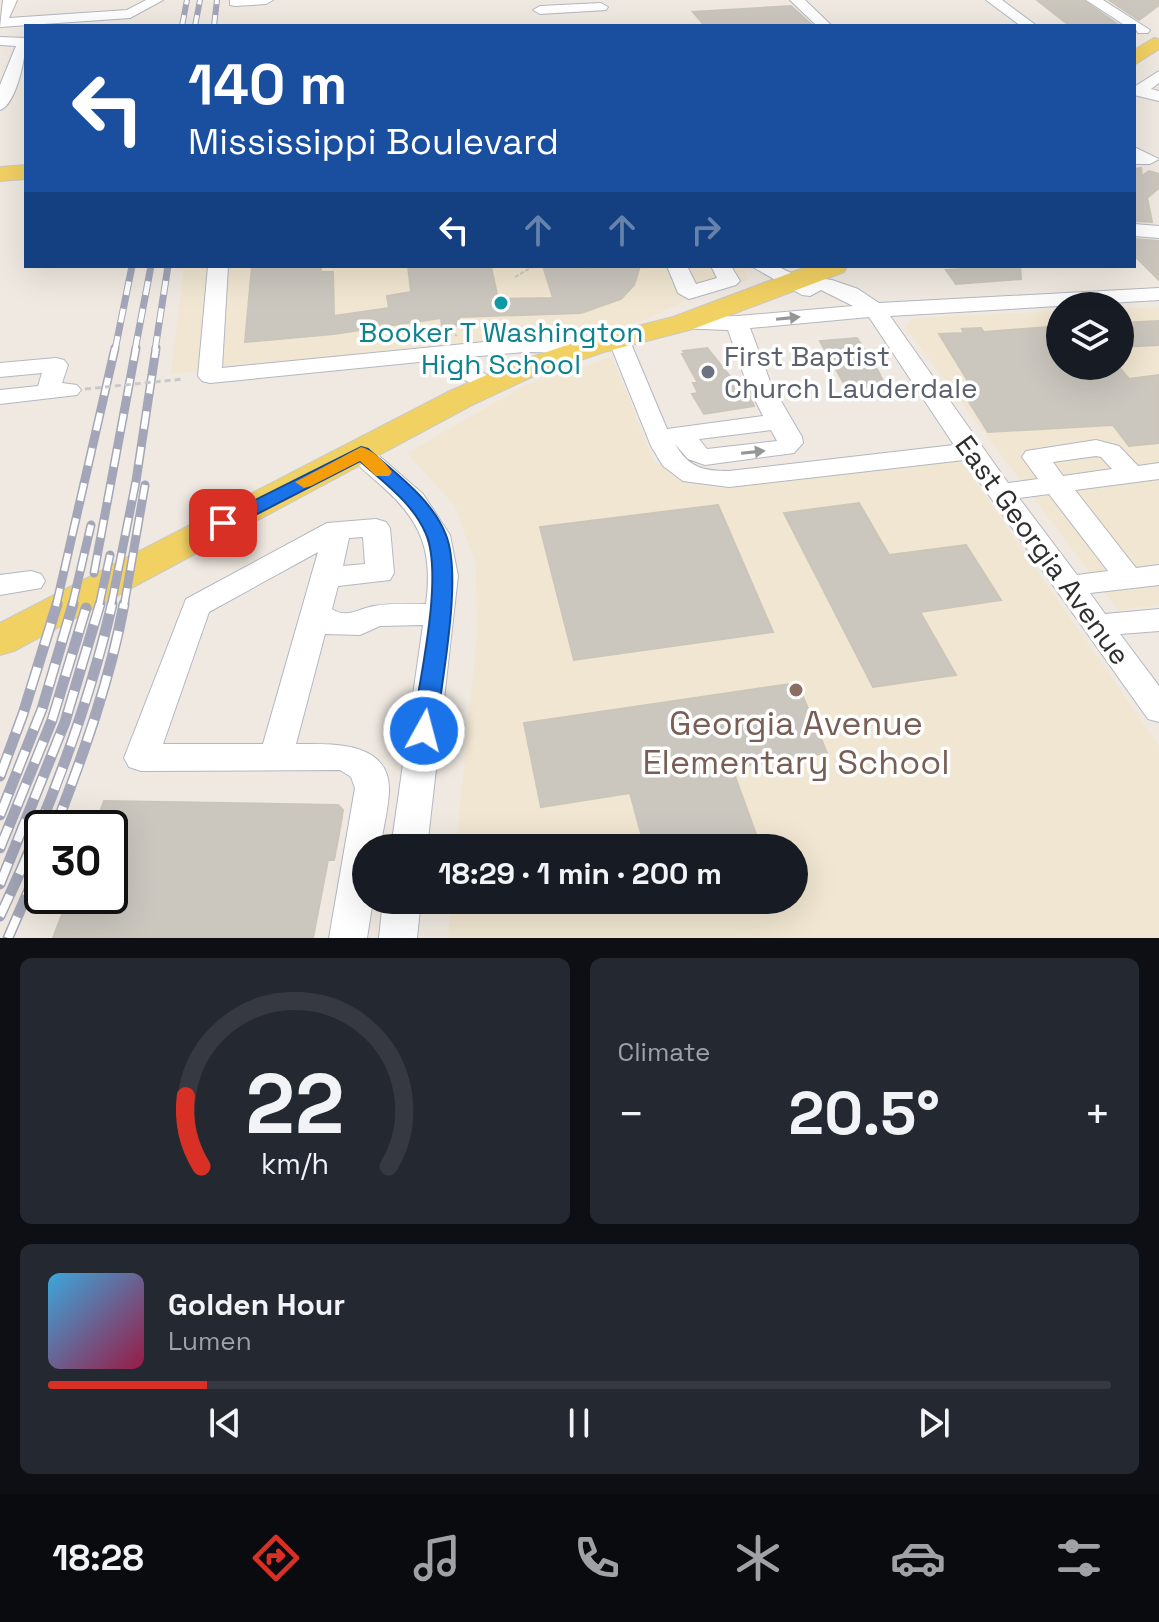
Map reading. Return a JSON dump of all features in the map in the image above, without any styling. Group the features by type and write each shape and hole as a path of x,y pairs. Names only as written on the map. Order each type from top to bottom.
{"main road":[{"path":"0,164 24,162"},
{"path":"0,174 24,172"},
{"path":"0,641 525,369 606,342 683,323 801,274 826,268"}],"street":[{"path":"10,0 0,23 130,14 156,0"},
{"path":"235,2 266,0"},
{"path":"797,0 823,24"},
{"path":"993,0 1027,24"},
{"path":"1093,0 1126,24"},
{"path":"540,10 602,8"},
{"path":"1026,10 1047,24"},
{"path":"1145,38 1159,20"},
{"path":"0,41 24,42"},
{"path":"0,105 24,45"},
{"path":"1159,76 1139,91 1159,96"},
{"path":"1136,230 1159,232"},
{"path":"218,268 210,376 524,345 606,342 672,437 705,457 785,448 790,443 759,384 737,323"},
{"path":"678,268 689,293 729,281 722,268"},
{"path":"771,268 801,274 843,303 875,310"},
{"path":"683,323 737,323 875,310 1159,294"},
{"name":"East Georgia Avenue","path":"875,310 971,451 1159,710"},
{"path":"433,354 489,386"},
{"path":"0,370 56,365 67,390 0,397"},
{"path":"672,437 667,455 682,472 709,480 971,451"},
{"path":"361,453 414,500 436,535 444,576 411,834"},
{"path":"1001,492 1159,471"},
{"path":"1055,485 1128,578"},
{"path":"326,577 380,573 376,528 337,529 196,606 141,758 345,757 366,769 372,788 348,938"},
{"path":"276,757 320,618 337,529"},
{"path":"1070,586 1159,575"},
{"path":"0,585 31,581"},
{"path":"320,618 330,625 360,624 375,616 439,614"},
{"path":"1097,625 1159,620"},
{"path":"398,938 401,914"}],"path":[{"path":"515,277 531,268"},
{"path":"67,390 184,379"}],"shaded area":[{"path":"184,268 742,268 749,279 686,300 643,321 596,331 171,374"},
{"path":"1159,307 1159,605 1118,610 905,327 913,318 1046,312 1046,380 1134,380 1134,308"},
{"name":"Georgia Avenue Elementary School","path":"612,357 654,462 684,478 720,488 959,458 1159,746 1159,938 448,938 450,914 808,914 808,834 457,834 477,634 476,564 455,506 407,453 526,385"}],"building":[{"path":"1037,0 1083,0 1117,24 1067,24"},
{"path":"1109,0 1159,0 1159,5 1139,20"},
{"path":"791,6 811,24 703,24 693,12"},
{"path":"1141,168 1142,176 1149,171 1159,174 1159,188 1147,198 1152,222 1136,221 1136,169"},
{"path":"1136,239 1159,241 1159,280 1136,257"},
{"name":"Booker T Washington High School","path":"252,268 321,268 321,272 333,272 334,316 389,308 387,296 411,292 408,268 491,268 498,299 553,298 544,268 639,268 634,285 621,299 581,313 459,317 460,325 442,327 441,318 334,334 245,342"},
{"path":"1020,268 1021,279 956,284 946,270"},
{"path":"1159,321 1159,345 1134,346 1134,322"},
{"path":"1046,327 1046,380 1134,380 1159,375 1159,443 1129,446 1113,425 988,432 964,394 976,394 939,334 964,333 962,329 981,328 984,332"},
{"path":"857,338 885,385 847,389 820,341"},
{"path":"707,348 736,384 744,383 754,406 704,414 692,394 698,393 693,383 698,383 682,354 685,354 683,351"},
{"path":"859,503 889,555 966,545 1001,600 920,612 956,675 873,687 784,513"},
{"path":"718,505 773,632 574,660 540,527"},
{"path":"797,683 827,753 732,768 756,834 641,834 630,793 541,807 524,723"},
{"path":"104,801 338,805 343,810 339,834 334,860 328,860 313,938 53,938 62,914 128,914 128,810 101,810"}],"railway":[{"path":"182,24 187,0"},
{"path":"195,24 200,0"},
{"path":"214,24 217,0"},
{"path":"115,350 132,268"},
{"path":"135,350 151,268"},
{"path":"155,350 168,268"},
{"path":"56,606 115,348"},
{"path":"94,573 136,348"},
{"path":"111,606 136,481 156,348"},
{"path":"124,606 145,485"},
{"path":"72,606 91,525"},
{"path":"99,606 110,555"},
{"path":"0,776 57,604"},
{"path":"0,815 42,709 73,604"},
{"path":"0,884 65,722 100,604"},
{"path":"0,916 64,763 91,685 112,604"},
{"path":"62,810 103,689 124,604"},
{"path":"0,848 52,720 86,608"},
{"path":"8,938 24,901"}],"slow traffic":[{"path":"304,482 361,453 383,472"}],"place":[{"name":"Booker T Washington High School","path":"501,303"},
{"name":"First Baptist Church Lauderdale","path":"708,372"},
{"name":"Georgia Avenue Elementary School","path":"796,690"}],"route":[{"path":"223,523 361,453 414,500 436,535 444,576 424,731"}]}
